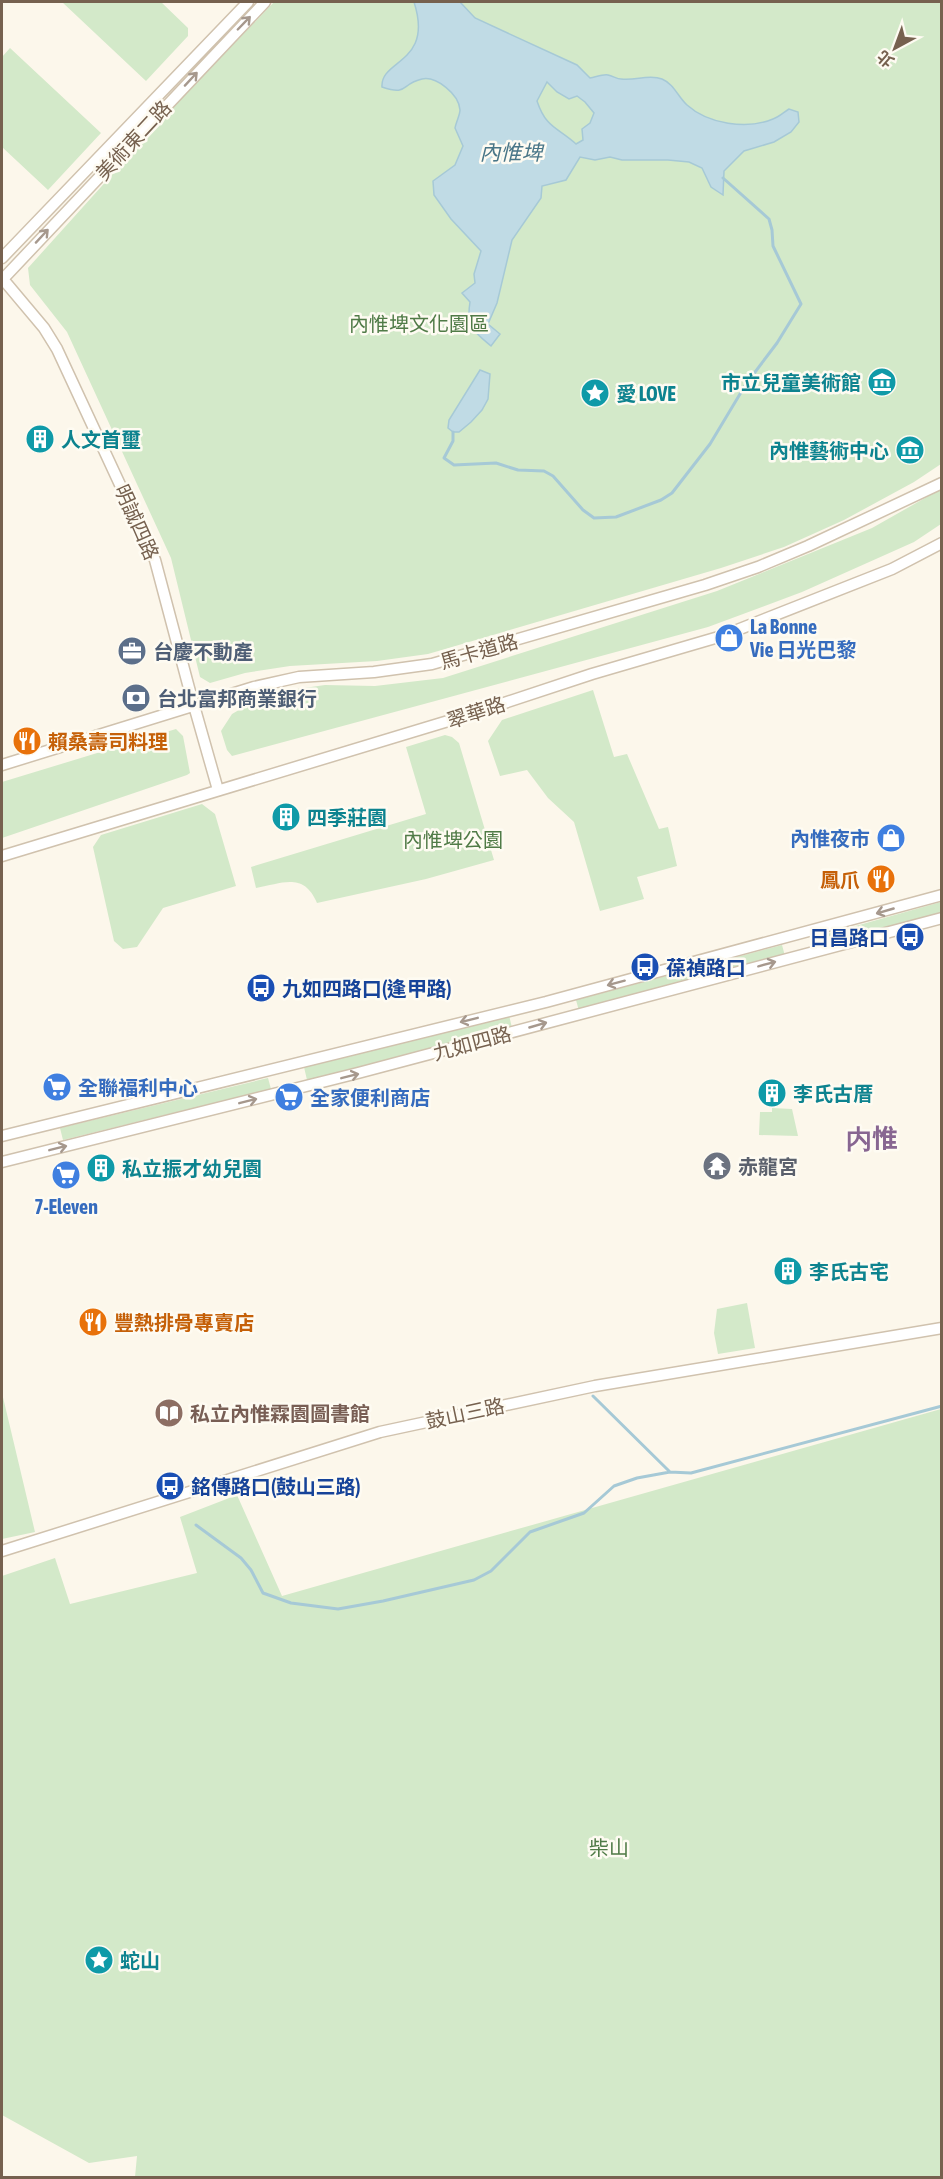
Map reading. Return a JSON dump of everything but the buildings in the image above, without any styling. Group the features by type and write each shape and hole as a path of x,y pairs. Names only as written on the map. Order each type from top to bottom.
{"street":[{"name":"美術東二路","path":"2,258 248,2"},
{"name":"美術東二路","path":"2,279 265,2"},
{"name":"明誠四路","path":"2,279 44,328 57,349 155,560 218,790"},
{"name":"馬卡道路","path":"2,765 254,687 298,677 374,672 432,664 705,585 758,567 808,546 942,483"},
{"name":"翠華路","path":"2,856 722,636 888,570 942,543"},
{"name":"九如四路","path":"2,1136 546,1002 942,895"},
{"name":"九如四路","path":"2,1162 358,1074 942,918"},
{"name":"鼓山三路","path":"2,1551 380,1432 595,1386 942,1328"}],"green space":[{"path":"62,2 161,2 188,28 188,36 146,81"},
{"name":"內惟埤文化園區","path":"274,2 941,2 941,464 914,482 844,520 784,547 721,568 428,654 377,661 290,666 245,673 210,683 200,677 171,558 67,332 30,285 28,268 164,117"},
{"path":"10,48 101,133 48,190 2,147 2,57"},
{"path":"941,489 941,524 914,542 802,592 708,627 232,756 227,750 221,731 232,714 251,703 290,690 325,685 375,686 443,678 717,591 872,528"},
{"path":"593,690 614,757 627,754 659,829 668,827 677,866 637,877 644,899 600,911 574,822 548,798 527,770 500,776 488,741 502,720"},
{"path":"176,729 183,736 190,773 187,775 2,838 2,782"},
{"name":"內惟埤公園","path":"445,735 459,743 494,860 426,879 317,903 312,893 299,883 284,882 256,888 251,867 426,814 406,747"},
{"path":"202,804 215,814 236,886 163,908 137,947 123,949 114,941 93,847 101,835"},
{"path":"941,902 941,913 823,947 820,936"},
{"path":"782,945 785,956 579,1011 576,1000"},
{"path":"509,1015 512,1028 307,1080 304,1067"},
{"path":"268,1078 271,1089 63,1140 60,1128"},
{"path":"772,1108 792,1109 798,1136 759,1135 760,1112 772,1112"},
{"path":"747,1303 755,1348 718,1354 714,1333 717,1309"},
{"path":"2,1393 35,1532 2,1539"},
{"name":"柴山","path":"941,1409 941,2177 135,2177 137,2156 89,2163 2,2115 2,1576 55,1558 70,1604 197,1573 180,1517 237,1495 282,1596"}],"water":[{"name":"內惟埤","path":"414,2 460,2 475,18 577,65 590,78 606,75 621,79 652,77 662,79 670,84 684,102 696,112 717,121 752,124 775,118 789,109 798,112 799,122 791,132 774,142 744,151 724,171 723,195 711,187 702,168 689,162 622,160 610,157 595,160 580,157 566,180 542,186 541,198 512,240 497,303 488,324 500,334 491,346 472,328 469,317 470,302 462,293 475,283 474,274 481,251 451,219 434,195 433,181 455,165 463,146 455,128 460,112 459,104 446,87 434,80 415,81 401,90 382,87 389,71 412,49 417,38 418,22","holes":["547,82 569,99 577,96 594,113 590,123 582,129 583,140 576,144 548,122 540,110 537,101"]},
{"path":"480,370 490,374 488,399 471,422 459,432 453,432 448,428 449,420"}],"waterway":[{"path":"453,432 453,441 444,458 454,465 496,463 518,470 544,471 553,476 583,510 594,518 616,517 661,500 672,493 710,444 746,384 777,343 801,304 773,246 769,219 723,178"},
{"path":"593,1396 670,1472"},
{"path":"196,1525 241,1558 251,1570 263,1593 291,1603 338,1609 474,1580 491,1571 530,1532 584,1513 614,1486 637,1478 670,1472 691,1473 942,1406"}],"place":[{"name":"市立兒童美術館","path":"882,382"},
{"name":"愛 LOVE","path":"595,393"},
{"name":"人文首璽","path":"40,439"},
{"name":"內惟藝術中心","path":"910,450"},
{"name":"La Bonne Vie 日光巴黎","path":"729,638"},
{"name":"台慶不動產","path":"132,651"},
{"name":"台北富邦商業銀行","path":"136,698"},
{"name":"賴桑壽司料理","path":"27,741"},
{"name":"四季莊園","path":"286,817"},
{"name":"內惟夜市","path":"891,838"},
{"name":"鳳爪","path":"881,879"},
{"name":"日昌路口","path":"910,937"},
{"name":"葆禎路口","path":"645,967"},
{"name":"九如四路口(逢甲路)","path":"261,988"},
{"name":"全聯福利中心","path":"57,1087"},
{"name":"李氏古厝","path":"772,1093"},
{"name":"全家便利商店","path":"289,1097"},
{"name":"赤龍宮","path":"717,1166"},
{"name":"私立振才幼兒園","path":"101,1168"},
{"name":"7-Eleven","path":"66,1175"},
{"name":"李氏古宅","path":"788,1271"},
{"name":"豐熱排骨專賣店","path":"93,1322"},
{"name":"私立內惟霖園圖書館","path":"169,1413"},
{"name":"銘傳路口(鼓山三路)","path":"170,1486"},
{"name":"蛇山","path":"99,1960"}],"district":[{"name":"内惟","path":"872,1139"}]}
